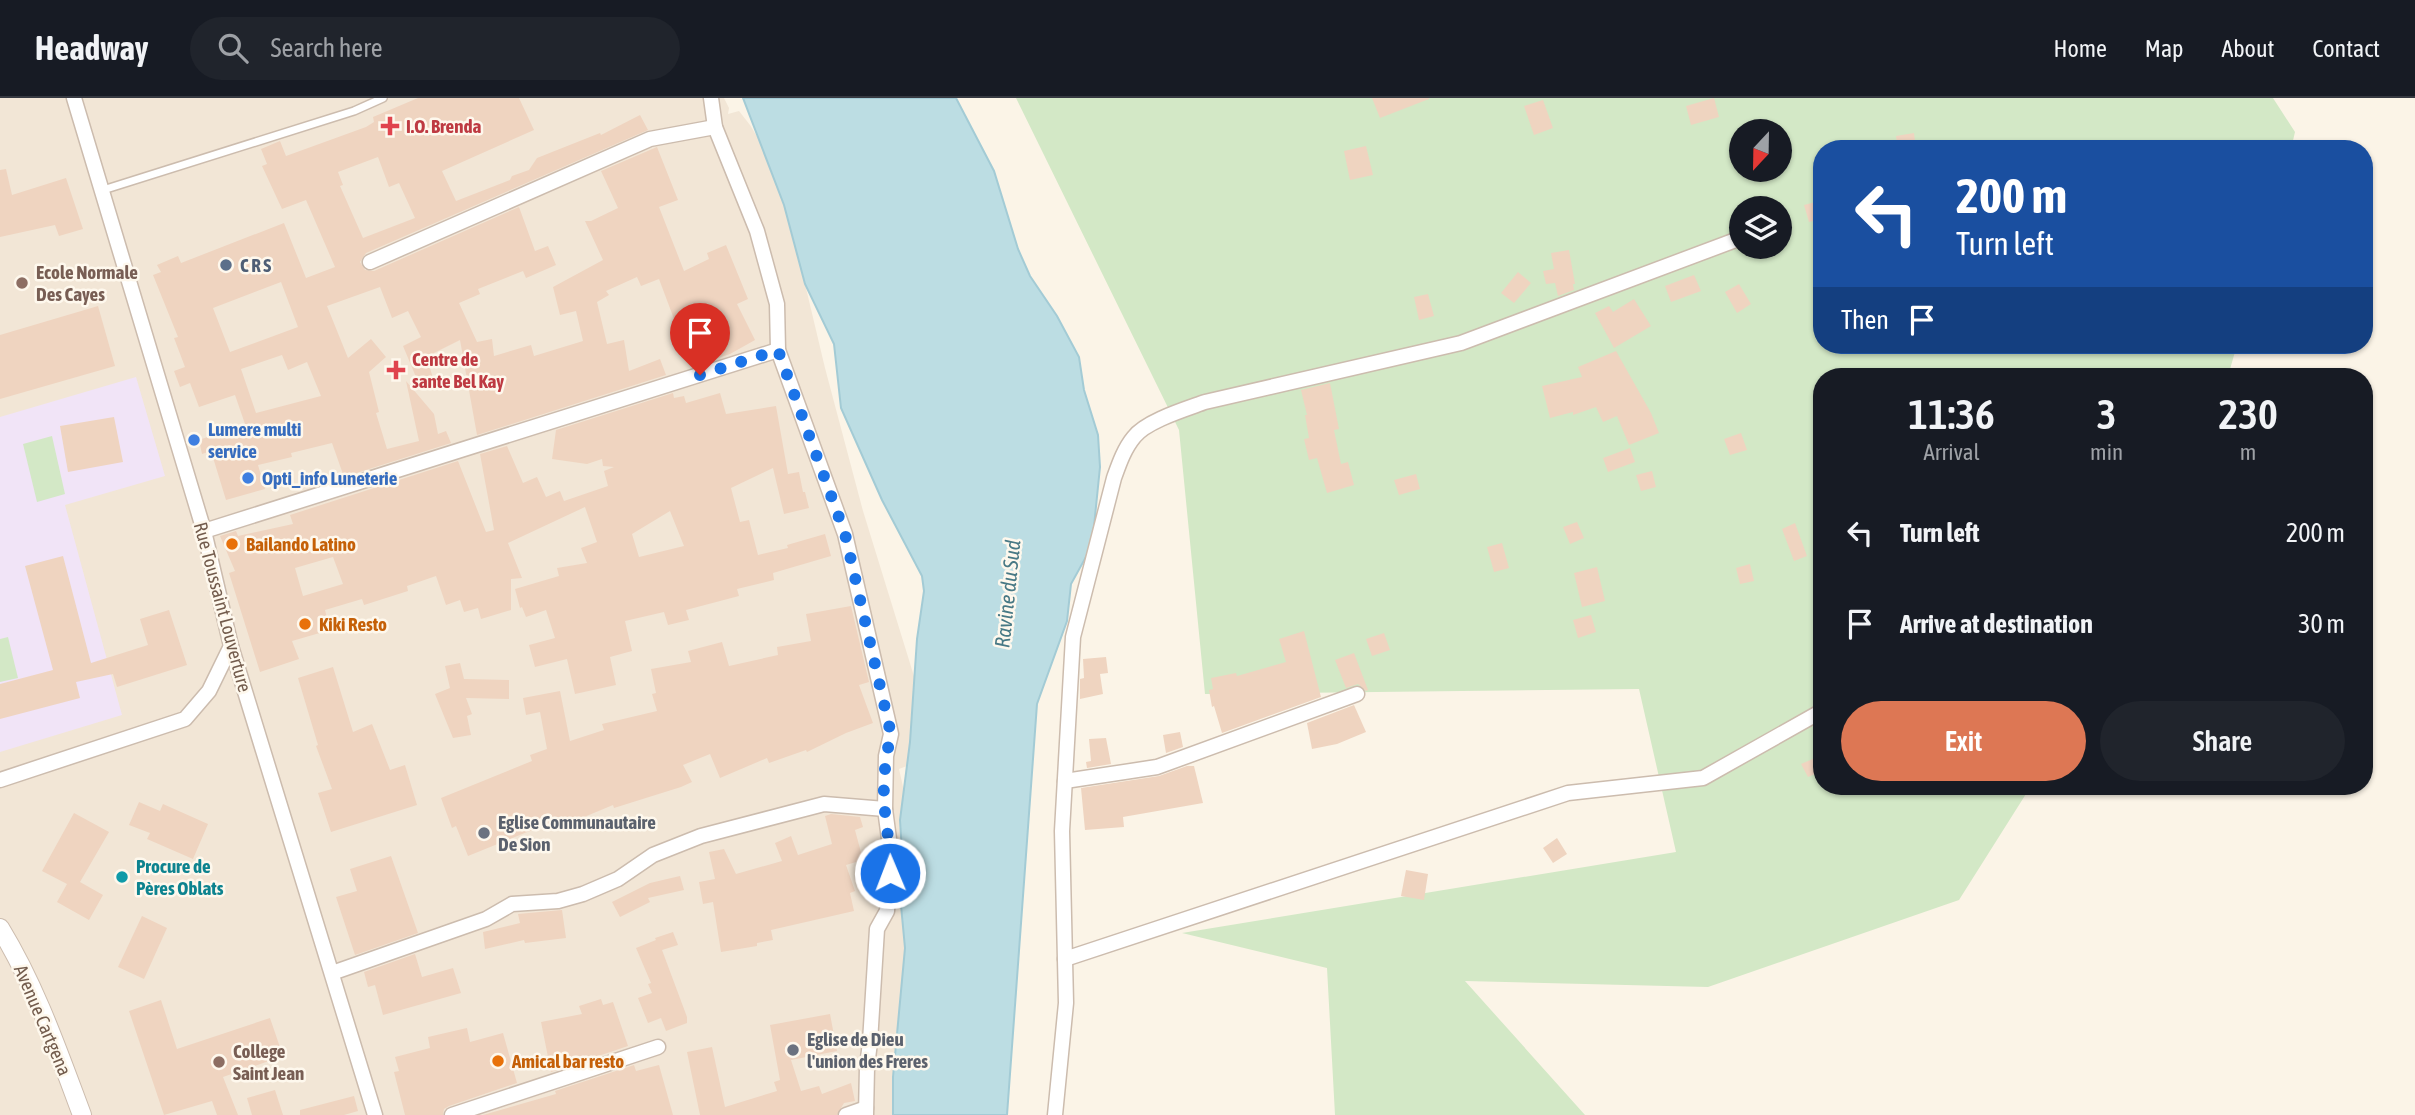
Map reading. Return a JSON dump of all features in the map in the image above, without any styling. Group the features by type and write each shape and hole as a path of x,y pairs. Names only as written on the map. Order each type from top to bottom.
{"street":[{"name":"Rue Toussaint Louverture","path":"74,98 204,531 231,646 375,1115"},
{"path":"711,98 715,127 757,231 777,304 778,350 845,534 891,734 886,756 885,809 891,854 887,911 877,929 866,1112 846,1115"},
{"path":"370,262 650,139 715,127"},
{"path":"1055,1115 1066,1003 1062,831 1073,637 1114,478 1123,454 1135,435 1167,416 1205,402 1461,343 1729,242"},
{"path":"204,531 778,350"},
{"path":"0,780 185,719 209,691 231,646"},
{"path":"1065,781 1157,767 1357,694"},
{"path":"1065,959 1568,793 1703,778 1813,716"},
{"path":"332,973 486,919 512,904 558,901 583,894 618,879 653,855 701,836 824,804 885,809"},
{"name":"Avenue Cartgena","path":"0,928 47,1020 82,1115"},
{"path":"452,1115 658,1047"}],"lane":[{"path":"103,190 354,111 383,98"}],"shaded area":[{"path":"0,98 724,98 729,108 728,114 739,111 774,165 781,183 825,368 863,511 938,754 899,769 956,1023 942,1115 0,1115"},
{"path":"136,377 165,476 65,505 122,715 0,752 0,417"}],"green space":[{"path":"1016,98 2273,98 2295,132 2293,140 1813,140 1813,354 2234,354 2230,368 1813,368 1813,795 2025,795 1959,900 1708,987 1465,981 1585,1115 1335,1115 1327,968 1182,933 1676,852 1639,689 1205,694 1179,430"},
{"path":"52,436 65,494 37,502 23,444"},
{"path":"8,637 18,678 0,682 0,639"}],"water":[{"name":"Ravine du Sud","path":"743,98 956,98 994,171 1018,249 1030,276 1057,316 1079,357 1084,390 1098,435 1100,467 1092,546 1071,584 1067,621 1037,704 1007,1115 893,1115 893,1077 905,948 899,884 902,852 900,820 924,591 922,576 882,500 841,408 834,344 805,284 784,205"}],"building":[{"path":"418,98 519,98 534,130 442,171 456,201 529,170 537,158 600,133 601,135 640,115 648,130 366,253 360,262 365,270 374,271 519,207 535,251 548,246 556,265 526,278 523,271 478,289 480,294 459,303 477,342 492,339 494,356 531,345 534,356 583,341 576,311 560,315 553,287 603,260 585,221 591,221 618,208 601,171 657,147 678,200 659,207 684,271 709,259 707,253 726,245 748,299 737,304 755,340 730,354 692,367 659,279 641,286 637,277 606,291 609,295 597,302 607,344 624,340 629,371 660,359 666,375 477,435 460,340 428,356 435,384 421,389 403,346 421,337 408,311 392,318 380,287 327,306 348,358 371,339 386,357 369,372 379,412 376,413 387,449 419,441 406,381 434,414 438,434 446,431 451,443 344,477 332,443 291,453 292,457 258,465 265,489 226,500 211,451 202,454 199,440 245,424 235,395 199,407 190,383 180,387 174,371 185,367 174,338 178,337 153,275 161,272 157,265 178,256 181,263 284,223 306,278 335,267 306,200 282,209 262,166 267,164 261,149 280,141 286,156 366,127 374,122 373,117","holes":["378,157 389,187 399,183 415,218 363,238 340,186 343,185 338,172","281,282 298,327 230,352 213,308","282,355 288,370 307,362 321,396 256,413 241,369"]},
{"path":"1372,98 1429,98 1429,99 1380,118"},
{"path":"1714,98 1719,117 1691,125 1686,106"},
{"path":"1543,100 1553,128 1534,135 1524,106"},
{"path":"1914,133 1915,140 1897,140 1896,136"},
{"path":"1366,146 1373,175 1350,180 1344,151"},
{"path":"6,169 12,195 66,178 83,229 59,236 55,225 0,237 0,170"},
{"path":"1813,203 1813,221 1809,222 1804,205"},
{"path":"1569,250 1574,290 1558,296 1555,283 1546,284 1543,271 1554,269 1551,253"},
{"path":"1518,272 1531,283 1514,303 1501,293"},
{"path":"1694,275 1701,291 1671,302 1665,286"},
{"path":"1739,284 1751,304 1737,313 1725,292"},
{"path":"1428,294 1434,316 1419,320 1414,297"},
{"path":"1634,299 1651,326 1614,348 1595,313 1609,306 1613,312"},
{"path":"98,306 115,366 0,399 0,335"},
{"path":"1616,351 1651,413 1659,433 1629,445 1617,416 1603,422 1596,407 1573,415 1573,412 1550,418 1542,386 1582,377 1578,367"},
{"path":"1330,383 1339,429 1334,430 1341,464 1348,462 1354,485 1327,493 1317,458 1309,460 1304,439 1309,438 1307,415 1301,390"},
{"path":"673,393 674,398 684,396 686,403 720,393 726,414 776,406 788,474 799,472 809,508 784,514 773,468 731,488 740,522 749,520 758,555 788,548 787,545 825,534 831,556 773,573 774,580 737,589 739,596 686,610 689,620 668,625 664,612 625,621 632,651 610,657 616,685 575,694 567,659 535,667 529,645 555,638 546,610 526,617 522,607 520,608 515,589 559,576 557,568 587,563 581,548 597,542 585,507 508,543 522,578 511,579 511,610 481,619 478,608 464,612 460,600 446,605 436,576 407,586 408,591 364,605 362,599 325,610 330,630 292,641 299,659 260,672 229,573 235,571 220,536 236,531 238,536 293,524 290,515 458,461 486,532 494,530 480,454 507,446 523,483 537,477 546,497 560,491 564,501 608,486 604,471 614,467 603,466 602,459 587,464 552,459 556,430","holes":["670,511 684,546 639,557 632,534","333,557 343,584 303,596 295,568"]},
{"path":"114,417 123,462 68,472 60,426"},
{"path":"1741,433 1747,450 1730,455 1724,439"},
{"path":"1630,448 1635,462 1608,472 1603,458"},
{"path":"1652,471 1656,487 1641,491 1636,475"},
{"path":"1416,474 1420,489 1399,495 1394,480"},
{"path":"1577,522 1584,538 1570,544 1563,527"},
{"path":"1795,523 1807,556 1794,561 1782,529"},
{"path":"1502,543 1509,568 1494,572 1487,547"},
{"path":"63,556 91,663 148,645 140,619 169,610 187,665 117,687 113,674 76,682 80,698 0,719 0,684 53,670 25,566"},
{"path":"1750,564 1754,581 1740,584 1736,568"},
{"path":"1597,567 1605,601 1582,607 1574,573"},
{"path":"851,606 869,682 859,685 873,723 807,752 806,750 769,763 767,758 720,778 710,754 683,765 692,782 681,787 614,808 613,805 565,825 562,818 468,856 456,826 452,828 441,798 532,761 530,755 547,749 540,712 526,715 523,698 560,691 570,741 604,730 602,724 657,711 652,694 656,693 651,669 691,662 688,651 722,642 729,666 778,655 777,647 811,641 806,614"},
{"path":"1591,615 1596,632 1578,638 1573,620"},
{"path":"1304,631 1321,697 1222,733 1214,706 1212,707 1209,690 1213,689 1211,678 1236,673 1237,676 1286,662 1279,639"},
{"path":"1384,633 1390,650 1372,656 1366,639"},
{"path":"1354,653 1368,690 1366,691 1358,684 1346,688 1335,660"},
{"path":"1106,657 1108,673 1100,674 1103,694 1080,699 1080,679 1084,678 1083,659"},
{"path":"460,663 464,679 509,680 509,699 466,698 472,714 467,716 471,735 453,738 435,694 450,688 445,666"},
{"path":"333,667 353,732 372,724 390,770 405,765 417,805 331,832 318,793 332,789 316,746 318,745 298,678"},
{"path":"1354,705 1366,732 1337,744 1312,749 1307,723"},
{"path":"1180,732 1183,747 1166,753 1163,735"},
{"path":"1106,738 1111,764 1087,768 1086,762 1091,761 1089,739"},
{"path":"1813,759 1813,775 1808,777 1801,764"},
{"path":"1194,766 1203,803 1123,817 1124,827 1085,830 1081,788 1159,776"},
{"path":"139,802 160,811 163,804 208,824 193,859 147,839 150,833 129,825"},
{"path":"74,813 109,832 80,882 103,895 89,920 57,902 67,884 42,871"},
{"path":"831,814 860,817 863,827 855,830 863,860 846,865 855,891 850,893 854,911 771,930 773,940 757,943 757,946 721,952 713,902 703,904 699,882 715,879 709,852 724,849 736,874 782,861 775,843 791,836 798,855 832,844 825,816"},
{"path":"1557,838 1567,854 1553,863 1543,848"},
{"path":"391,856 418,933 355,955 336,897 357,891 350,869"},
{"path":"1406,870 1428,874 1424,900 1401,896"},
{"path":"680,876 684,890 648,898 650,902 620,917 612,902 650,883"},
{"path":"562,910 566,938 525,943 524,940 485,949 483,932 520,923 518,914"},
{"path":"142,916 167,928 144,979 118,967"},
{"path":"673,932 678,945 662,950 687,1023 666,1031 661,1018 648,1023 638,998 652,993 648,984 651,983 636,948"},
{"path":"415,954 422,977 453,968 461,993 383,1015 375,985 368,987 364,972"},
{"path":"601,999 603,1005 613,1002 628,1046 551,1072 541,1022 582,1014 579,1006"},
{"path":"161,1000 177,1049 270,1018 283,1056 223,1077 238,1115 217,1115 212,1101 164,1115 129,1011"},
{"path":"830,1014 837,1051 791,1060 801,1091 819,1086 822,1094 851,1083 855,1101 844,1103 837,1115 700,1115 687,1052 712,1047 725,1107 777,1091 774,1082 780,1080 770,1025"},
{"path":"467,1028 470,1042 503,1033 517,1083 449,1106 444,1109 443,1115 405,1115 394,1072 399,1071 395,1057 430,1048 428,1037"},
{"path":"634,1065 636,1071 659,1065 673,1115 483,1115 556,1094 555,1091"},
{"path":"275,1090 283,1115 252,1115 247,1098"},
{"path":"354,1096 358,1111 344,1115 300,1115 300,1110"}],"place":[{"name":"I.O. Brenda","path":"390,126"},
{"name":"C R S","path":"226,265"},
{"name":"Ecole Normale Des Cayes","path":"22,283"},
{"name":"Centre de sante Bel Kay","path":"396,370"},
{"name":"Lumere multi service","path":"194,440"},
{"name":"Opti_info Luneterie","path":"248,478"},
{"name":"Bailando Latino","path":"232,544"},
{"name":"Kiki Resto","path":"305,624"},
{"name":"Eglise Communautaire De Sion","path":"484,833"},
{"name":"Procure de Pères Oblats","path":"122,877"},
{"name":"Eglise de Dieu l'union des Freres","path":"793,1050"},
{"name":"Amical bar resto","path":"498,1061"},
{"name":"College Saint Jean","path":"219,1062"}],"route":[{"path":"700,375 778,350 845,534 891,734 886,756 885,809 891,854 890,873"}]}
